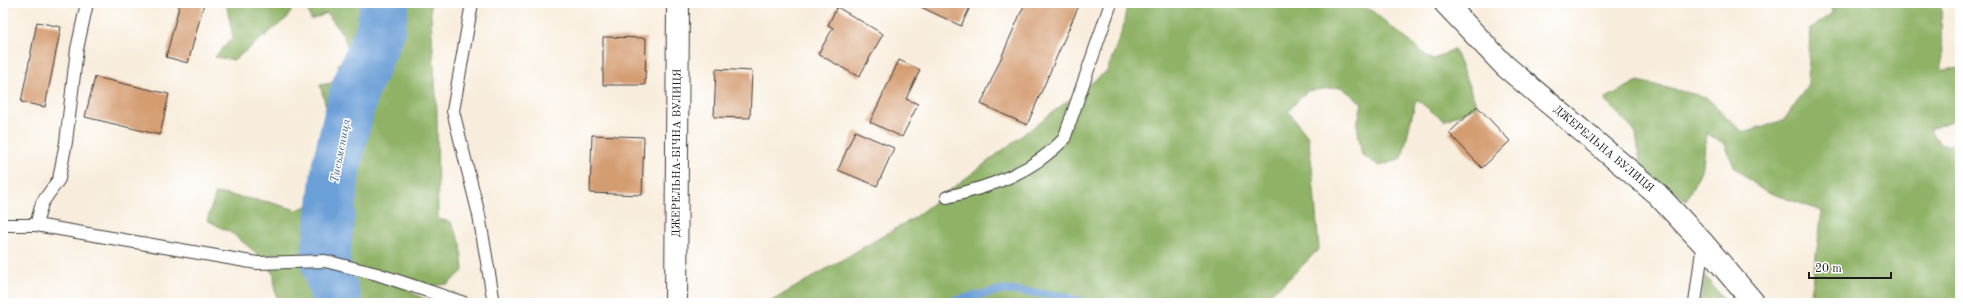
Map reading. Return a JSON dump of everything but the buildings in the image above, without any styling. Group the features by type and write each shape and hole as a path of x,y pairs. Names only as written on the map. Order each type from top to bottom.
{"street":[{"name":"ДЖЕРЕЛЬНА-БІЧНА ВУЛИЦЯ","path":"676,303 678,3"},
{"name":"ДЖЕРЕЛЬНА ВУЛИЦЯ","path":"1445,3 1505,66 1657,194 1703,243 1754,303"}],"lane":[{"path":"36,225 42,203 59,179 66,142 77,49 87,3"},
{"path":"472,3 453,111 479,215 494,303"},
{"path":"947,197 980,189 1025,169 1050,154 1064,140 1111,3"},
{"path":"3,225 36,225 257,263 325,261 377,274 464,303"},
{"path":"1695,303 1703,243"}],"green space":[{"path":"226,3 297,3 286,19 234,60 215,57 233,37"},
{"path":"306,3 430,3 437,112 438,219 451,222 461,244 463,271 448,284 418,287 409,291 432,303 279,303 275,291 274,275 255,252 233,234 207,220 216,193 269,202 297,210 320,200 352,202 354,191 325,183 311,175 317,161 334,155 333,131 320,85 342,81 338,64 350,54 343,35 327,13 311,20"},
{"path":"1127,3 1355,3 1371,10 1432,60 1454,49 1477,106 1444,121 1416,99 1402,158 1380,166 1362,155 1357,125 1362,103 1341,87 1307,91 1288,111 1308,137 1319,249 1293,275 1262,301 1263,303 768,303 912,219 1107,71 1123,28"},
{"path":"1832,3 1941,3 1942,70 1960,68 1960,109 1955,120 1930,129 1941,145 1960,145 1960,303 1814,303 1811,293 1822,211 1762,190 1734,167 1725,144 1706,133 1703,167 1686,200 1641,170 1636,133 1604,99 1638,81 1706,97 1743,132 1784,120 1808,85 1810,29 1832,13"},
{"path":"1705,276 1726,303 1700,303"}],"waterway":[{"name":"Тисьмениця","path":"337,303 325,261 336,167 354,92 380,31 385,3"},
{"path":"942,303 1002,290 1058,295 1088,303"},
{"path":"336,299 349,303"}]}
